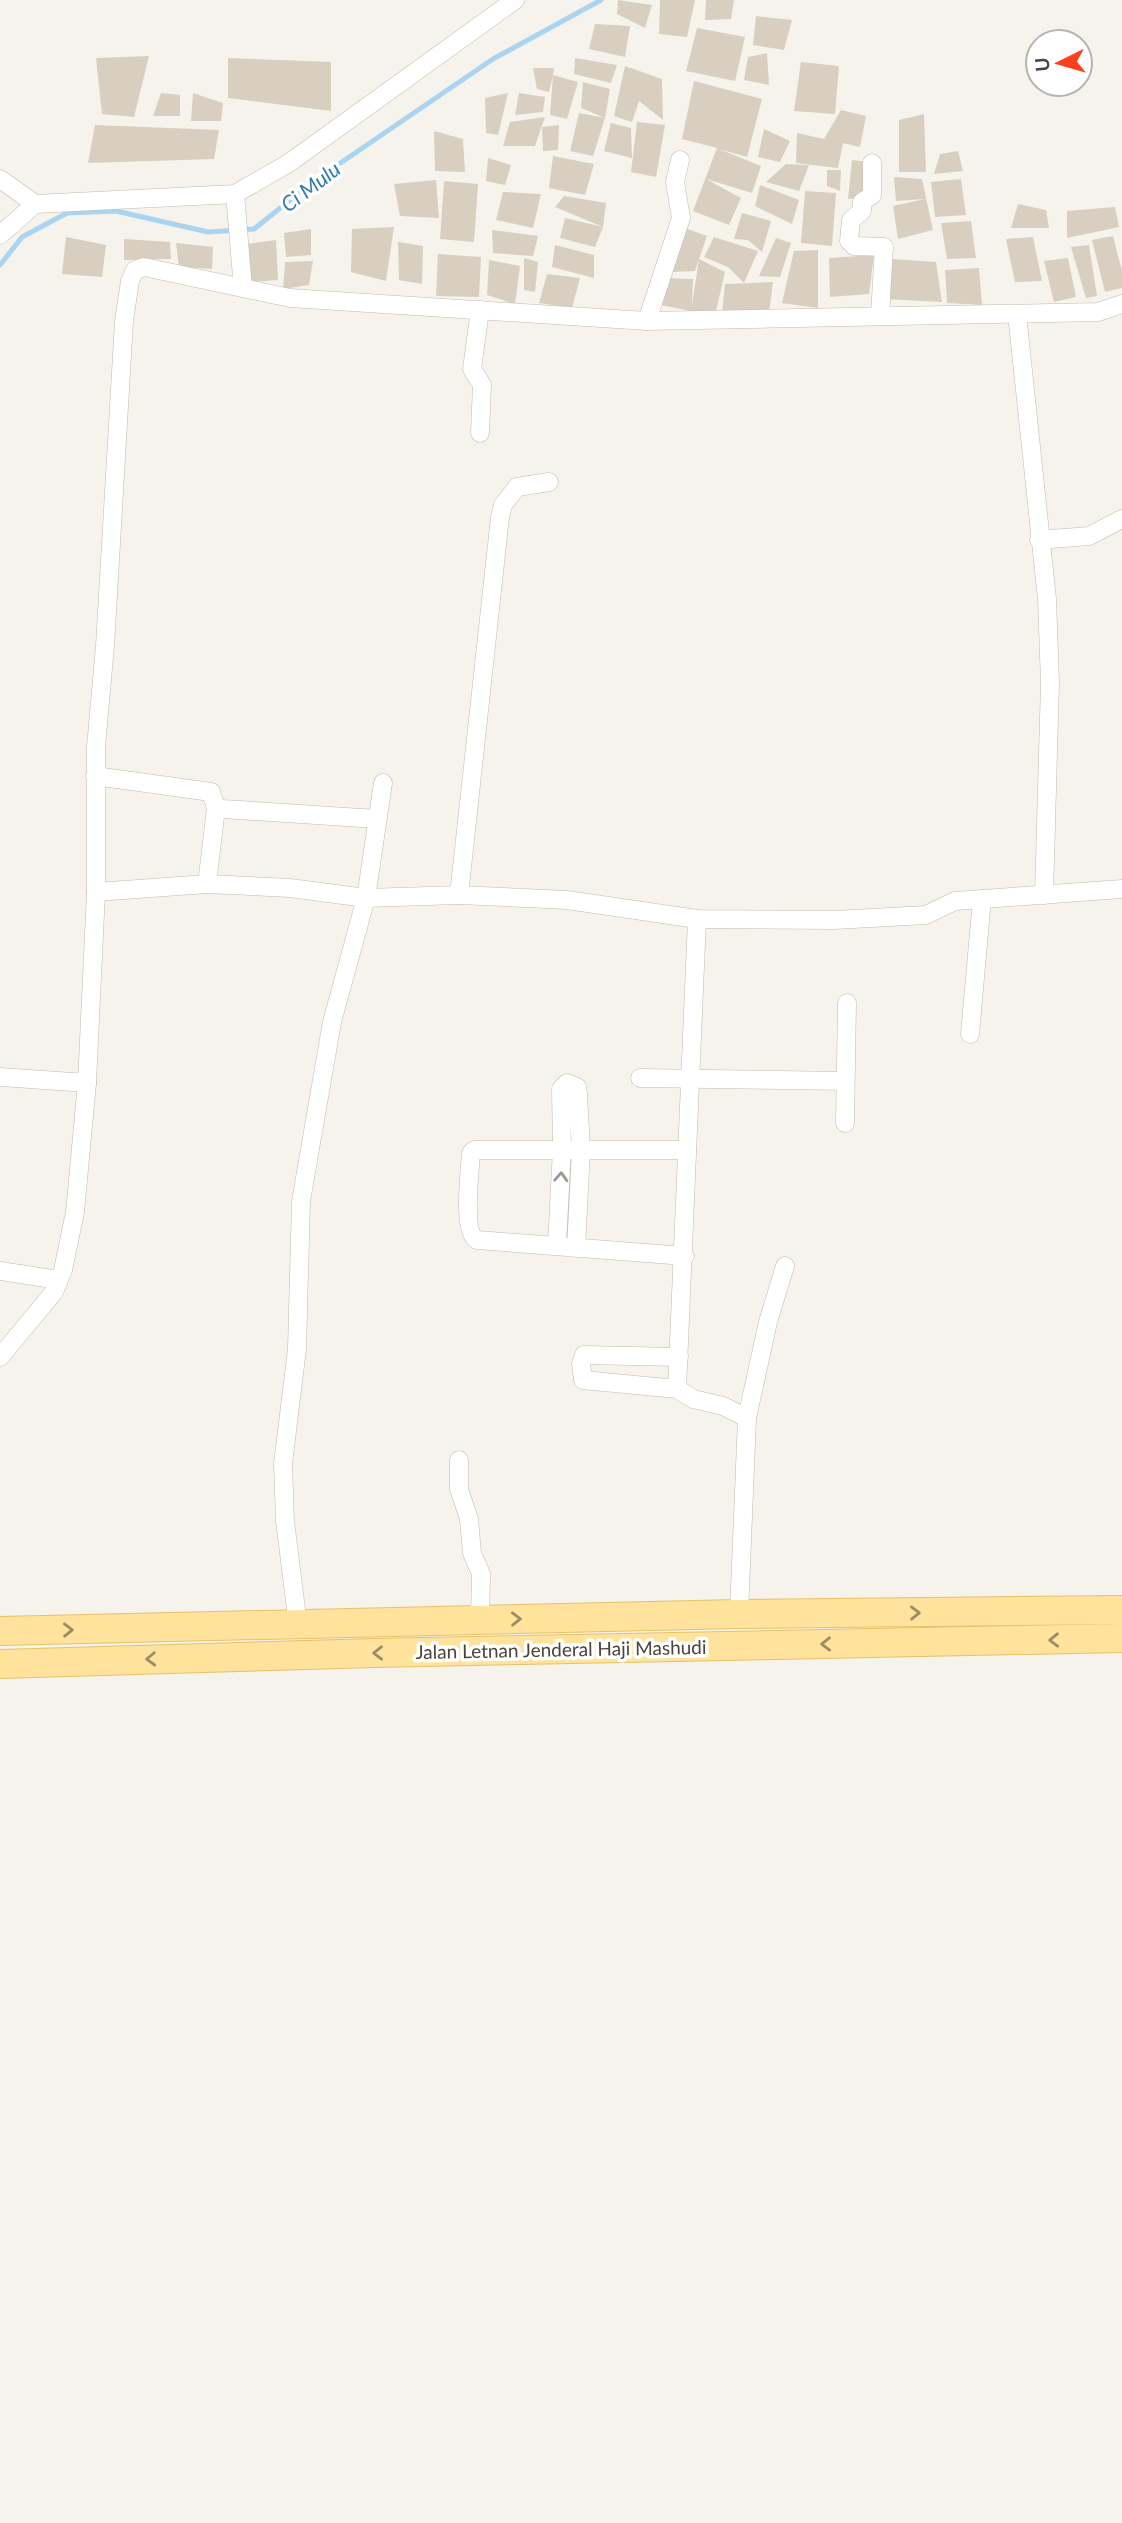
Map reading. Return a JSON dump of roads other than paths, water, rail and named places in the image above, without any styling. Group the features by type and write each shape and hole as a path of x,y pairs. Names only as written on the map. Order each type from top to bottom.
{"main road":[{"name":"Jalan Letnan Jenderal Haji Mashudi","path":"0,1631 739,1615 1122,1610"},
{"name":"Jalan Letnan Jenderal Haji Mashudi","path":"0,1664 373,1653 1122,1638"}],"street":[{"path":"0,179 35,204 235,194 289,163 515,0"},
{"path":"647,321 681,218 675,182 680,160"},
{"path":"872,163 872,195 862,202 862,211 850,220 849,241 854,246 884,247 880,316"},
{"path":"235,194 243,288"},
{"path":"0,235 35,204"},
{"path":"0,1357 54,1292 75,1212 87,1083 96,892 95,776 124,321 130,281 135,270 144,267 290,298 647,321 1098,312 1122,304"},
{"path":"480,310 472,369 482,385 480,433"},
{"path":"1017,314 1047,599 1050,683 1044,895"},
{"path":"459,895 500,517 503,505 517,487 550,482"},
{"path":"1039,540 1089,536 1122,519"},
{"path":"95,776 211,792 216,808 207,884"},
{"path":"298,1625 285,1521 283,1464 298,1349 301,1201 332,1022 366,898 383,783"},
{"path":"216,808 377,819"},
{"path":"96,892 207,884 290,888 366,898 459,895 567,900 697,919 834,920 926,915 955,901 1122,889"},
{"path":"970,1034 982,899"},
{"path":"677,1390 685,1256 697,919"},
{"path":"845,1123 846,1003"},
{"path":"0,1077 87,1083"},
{"path":"640,1078 845,1081"},
{"path":"557,1245 562,1149 561,1089 567,1083 577,1087 578,1093 581,1150 576,1248"},
{"path":"685,1256 485,1241 471,1236 470,1157 473,1151 482,1149 687,1150"},
{"path":"739,1615 747,1418 768,1322 785,1266"},
{"path":"0,1271 59,1280"},
{"path":"678,1357 604,1353 584,1355 581,1364 583,1380 677,1390 694,1399 723,1406 747,1418"},
{"path":"458,1460 459,1489 469,1519 472,1553 481,1574 480,1620"}],"waterway":[{"name":"Ci Mulu","path":"0,265 22,237 67,213 116,211 208,232 254,229 314,181 493,59 601,0"}]}
